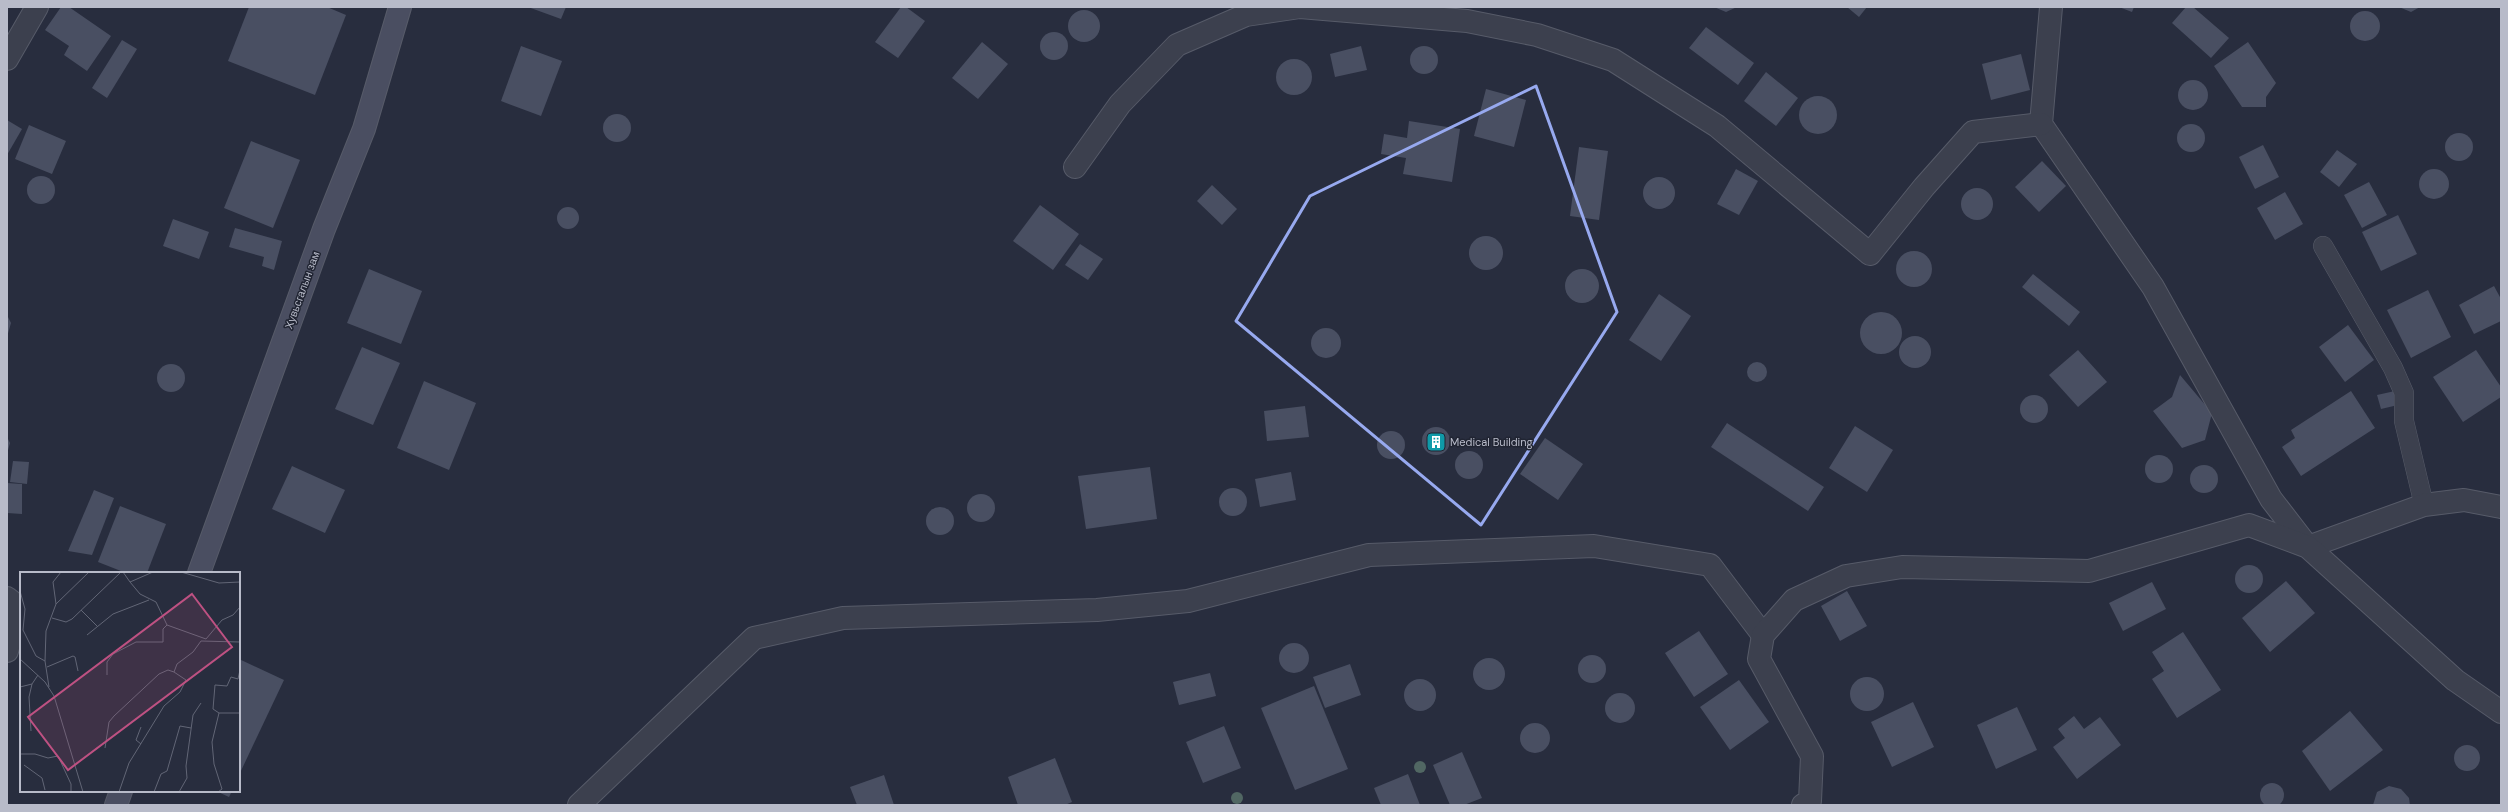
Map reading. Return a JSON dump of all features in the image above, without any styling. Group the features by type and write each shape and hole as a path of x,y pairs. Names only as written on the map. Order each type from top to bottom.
{"main road":[{"name":"Хувьсгалын зам","path":"199,572 324,229 364,129 400,7"},
{"path":"116,805 121,792"}],"street":[{"path":"7,58 37,7"},
{"path":"1076,167 1120,104 1177,45 1246,15 1300,7 1467,21 1537,35 1613,60 1717,126 1870,254 1924,187 1973,132 2041,124"},
{"path":"2051,7 2041,124 2153,287 2271,499 2308,547 2455,680 2501,712"},
{"path":"1803,805 1810,801 1812,756 1759,659 1763,635 1794,600 1846,576 1902,567 2089,571 2249,526 2308,547 2424,505 2464,500 2501,507"},
{"path":"579,805 754,638 843,618 1097,610 1188,601 1369,555 1594,546 1710,565 1763,635"},
{"path":"7,598 11,602 13,629 7,651"}],"lane":[{"path":"2323,246 2393,368 2404,394 2404,421 2424,505"}],"highlighted area":[{"path":"1536,86 1617,312 1481,525 1236,321 1310,196"}],"building":[{"path":"61,7 69,7 111,36 87,71 64,55 69,46 45,30"},
{"path":"249,7 327,7 346,15 315,95 228,61"},
{"path":"528,7 566,7 561,19"},
{"path":"901,7 906,7 925,21 898,58 875,42"},
{"path":"1714,7 1737,7 1726,12"},
{"path":"1847,7 1867,7 1859,17"},
{"path":"2119,7 2134,7 2132,12"},
{"path":"2186,7 2193,7 2229,38 2211,58 2172,23"},
{"path":"2399,7 2420,7 2411,12"},
{"path":"1081,10 1087,10 1097,17 1100,26 1099,32 1093,39 1087,42 1081,42 1071,35 1068,29 1068,23 1075,13"},
{"path":"2365,11 2376,15 2380,26 2376,37 2365,41 2354,37 2350,26 2354,15"},
{"path":"1706,27 1754,63 1738,85 1689,48"},
{"path":"1054,32 1064,36 1068,46 1064,56 1054,60 1044,56 1040,46 1044,36"},
{"path":"122,40 137,49 107,98 92,88"},
{"path":"982,42 1008,64 978,99 952,78"},
{"path":"2248,42 2276,83 2266,97 2266,107 2242,107 2214,66"},
{"path":"521,46 562,61 541,116 501,101"},
{"path":"1361,46 1367,70 1335,77 1330,54"},
{"path":"1424,46 1434,50 1438,60 1434,70 1424,74 1414,70 1410,60 1414,50"},
{"path":"2021,54 2030,90 1991,100 1982,64"},
{"path":"1298,59 1307,64 1311,70 1311,84 1307,90 1298,95 1290,95 1281,90 1277,84 1276,73 1281,64 1287,60"},
{"path":"1766,72 1798,98 1776,126 1744,101"},
{"path":"2193,80 2199,81 2207,89 2207,101 2199,109 2193,110 2187,109 2179,101 2178,95 2179,89 2187,81"},
{"path":"1486,89 1526,100 1514,147 1474,136"},
{"path":"1814,96 1822,96 1832,101 1836,108 1836,122 1832,129 1822,134 1814,134 1804,129 1802,126 1799,119 1799,111 1804,101 1807,99"},
{"path":"617,114 627,118 631,128 627,138 617,142 607,138 603,128 607,118"},
{"path":"7,120 22,129 7,155"},
{"path":"1409,121 1460,129 1452,182 1403,174 1406,158 1381,154 1384,134 1407,138"},
{"path":"2191,124 2201,128 2205,138 2201,148 2191,152 2181,148 2177,138 2181,128"},
{"path":"29,125 66,141 52,174 15,159"},
{"path":"2459,133 2469,137 2473,147 2469,157 2459,161 2449,157 2445,147 2449,137"},
{"path":"251,141 300,160 273,228 224,208"},
{"path":"2263,145 2279,177 2255,189 2239,157"},
{"path":"1579,147 1608,151 1599,220 1570,216"},
{"path":"2337,150 2357,164 2339,187 2320,172"},
{"path":"2042,161 2066,186 2039,212 2015,187"},
{"path":"1736,169 1758,181 1739,215 1717,204"},
{"path":"2434,169 2440,170 2448,178 2448,190 2440,198 2434,199 2428,198 2420,190 2419,184 2420,178 2428,170"},
{"path":"41,176 51,180 55,190 51,200 41,204 31,200 27,190 31,180"},
{"path":"1656,177 1662,177 1672,184 1675,193 1674,199 1668,206 1662,209 1656,209 1646,202 1643,196 1643,190 1650,180"},
{"path":"2369,182 2387,215 2362,228 2344,195"},
{"path":"1212,185 1237,209 1222,225 1197,201"},
{"path":"1977,188 1983,189 1990,195 1993,204 1992,210 1986,217 1977,220 1971,219 1964,213 1961,204 1962,198 1968,191"},
{"path":"2285,192 2303,224 2275,240 2257,208"},
{"path":"1040,205 1079,234 1053,270 1013,241"},
{"path":"568,207 576,210 579,218 576,226 568,229 560,226 557,218 560,210"},
{"path":"2398,215 2417,254 2381,271 2362,232"},
{"path":"173,219 209,232 199,259 163,246"},
{"path":"235,228 282,241 274,270 262,266 264,257 229,247"},
{"path":"1483,236 1489,236 1493,237 1500,243 1503,253 1502,260 1496,267 1489,270 1483,270 1479,269 1472,263 1469,256 1469,250 1470,246 1476,239"},
{"path":"1080,244 1103,259 1088,280 1065,265"},
{"path":"1914,251 1924,254 1929,259 1932,269 1929,279 1924,284 1914,287 1904,284 1899,279 1896,269 1899,259 1904,254"},
{"path":"369,269 422,291 401,344 347,323"},
{"path":"1579,269 1585,269 1589,270 1596,276 1599,286 1598,293 1592,300 1585,303 1579,303 1575,302 1568,296 1565,289 1565,283 1566,279 1572,272"},
{"path":"2033,274 2080,312 2069,326 2022,287"},
{"path":"2494,286 2501,299 2501,321 2474,334 2459,305"},
{"path":"2428,290 2451,337 2411,358 2387,310"},
{"path":"1659,294 1691,316 1661,361 1629,340"},
{"path":"1877,312 1885,312 1893,315 1899,321 1902,333 1899,345 1893,351 1885,354 1877,354 1869,351 1863,345 1860,337 1860,329 1863,321 1869,315"},
{"path":"7,315 11,323 7,337"},
{"path":"2348,325 2374,360 2345,382 2319,347"},
{"path":"1326,328 1336,333 1341,343 1336,353 1326,358 1316,353 1311,343 1316,333"},
{"path":"1912,336 1918,336 1928,343 1931,352 1930,358 1924,365 1918,368 1912,368 1902,361 1899,355 1899,349 1906,339"},
{"path":"362,347 400,363 373,425 335,409"},
{"path":"2078,350 2107,382 2078,407 2049,375"},
{"path":"2476,350 2501,387 2501,397 2463,422 2433,377"},
{"path":"1757,362 1764,365 1767,372 1764,379 1757,382 1750,379 1747,372 1750,365"},
{"path":"171,364 177,365 181,368 184,372 184,384 181,388 177,391 171,392 165,391 161,388 158,384 157,378 158,372 161,368 165,365"},
{"path":"2180,375 2212,413 2205,440 2182,448 2153,411 2172,397"},
{"path":"424,381 476,403 449,470 397,448"},
{"path":"2351,391 2375,428 2301,476 2282,447 2295,438 2291,430"},
{"path":"2395,391 2398,405 2381,409 2377,395"},
{"path":"2034,395 2044,399 2048,409 2044,419 2034,423 2024,419 2020,409 2024,399"},
{"path":"1305,406 1309,437 1267,441 1264,411"},
{"path":"1727,423 1824,487 1808,511 1711,447"},
{"path":"1855,426 1893,450 1867,492 1829,468"},
{"name":"Medical Building","path":"1436,427 1446,431 1450,441 1446,451 1436,455 1426,451 1422,441 1426,431"},
{"path":"1391,431 1401,435 1405,445 1401,455 1391,459 1381,455 1377,445 1381,435"},
{"path":"7,437 10,443 7,454"},
{"path":"1545,438 1583,464 1558,500 1520,474"},
{"name":"Medical Building","path":"1469,451 1479,455 1483,465 1479,475 1469,479 1459,475 1455,465 1459,455"},
{"path":"2159,455 2169,459 2173,469 2169,479 2159,483 2149,479 2145,469 2149,459"},
{"path":"13,461 29,462 27,484 10,482"},
{"path":"2204,465 2214,469 2218,479 2214,489 2204,493 2194,489 2190,479 2194,469"},
{"path":"292,466 345,490 325,533 272,509"},
{"path":"1150,467 1157,519 1086,529 1078,476"},
{"path":"1291,472 1296,500 1260,507 1255,479"},
{"path":"7,483 22,484 22,514 7,513"},
{"path":"1233,488 1243,492 1247,502 1243,512 1233,516 1223,512 1219,502 1223,492"},
{"path":"94,490 114,498 92,555 68,551"},
{"path":"981,494 991,498 995,508 991,518 981,522 971,518 967,508 971,498"},
{"path":"120,506 166,524 147,572 123,572 98,562"},
{"path":"940,507 950,511 954,521 950,531 940,535 930,531 926,521 930,511"},
{"path":"2249,565 2259,569 2263,579 2259,589 2249,593 2239,589 2235,579 2239,569"},
{"path":"2286,581 2315,613 2270,652 2242,618"},
{"path":"2152,582 2166,609 2123,631 2109,603"},
{"path":"1847,591 1867,626 1840,641 1821,606"},
{"path":"1699,631 1728,674 1694,697 1665,653"},
{"path":"2183,632 2221,690 2177,718 2152,679 2164,671 2152,652"},
{"path":"1294,643 1304,648 1309,658 1304,668 1294,673 1284,668 1279,658 1284,648"},
{"path":"1592,655 1602,659 1606,669 1602,679 1592,683 1582,679 1578,669 1582,659"},
{"path":"1486,658 1492,658 1501,662 1505,674 1501,686 1492,690 1486,690 1477,686 1473,677 1473,671 1477,662"},
{"path":"240,659 284,680 240,773"},
{"path":"1350,664 1361,695 1325,708 1313,677"},
{"path":"1210,673 1216,696 1179,705 1173,682"},
{"path":"1870,677 1877,679 1882,684 1884,694 1882,704 1877,709 1864,711 1857,709 1852,704 1850,691 1852,684 1857,679"},
{"path":"1420,679 1431,684 1436,695 1431,706 1420,711 1409,706 1404,695 1409,684"},
{"path":"1739,680 1769,722 1730,750 1700,707"},
{"path":"1314,686 1348,769 1295,790 1261,708"},
{"path":"1620,693 1626,694 1634,702 1634,714 1626,722 1620,723 1614,722 1606,714 1605,708 1606,702 1614,694"},
{"path":"1913,702 1934,747 1892,767 1871,722"},
{"path":"2017,707 2037,750 1996,769 1977,725"},
{"path":"2350,711 2383,750 2330,791 2302,751"},
{"path":"2074,716 2084,729 2100,717 2121,745 2077,779 2053,747 2065,738 2058,729"},
{"path":"1535,723 1545,728 1550,738 1545,748 1535,753 1525,748 1520,738 1525,728"},
{"path":"1224,726 1241,768 1203,783 1186,742"},
{"path":"2467,745 2476,749 2480,758 2476,767 2467,771 2458,767 2454,758 2458,749"},
{"path":"1462,752 1482,798 1464,805 1450,805 1433,765"},
{"path":"1055,758 1072,802 1065,805 1018,805 1008,777"},
{"path":"1408,774 1420,805 1381,805 1374,788"},
{"path":"884,775 894,805 857,805 850,787"},
{"path":"2272,783 2277,784 2283,790 2283,800 2277,806 2272,807 2267,806 2261,800 2260,795 2261,790 2267,784"},
{"path":"2389,786 2401,789 2409,798 2410,805 2373,805 2377,792"},
{"path":"218,792 232,792 229,797"}],"place":[{"name":"Medical Building","path":"1436,442"}]}
